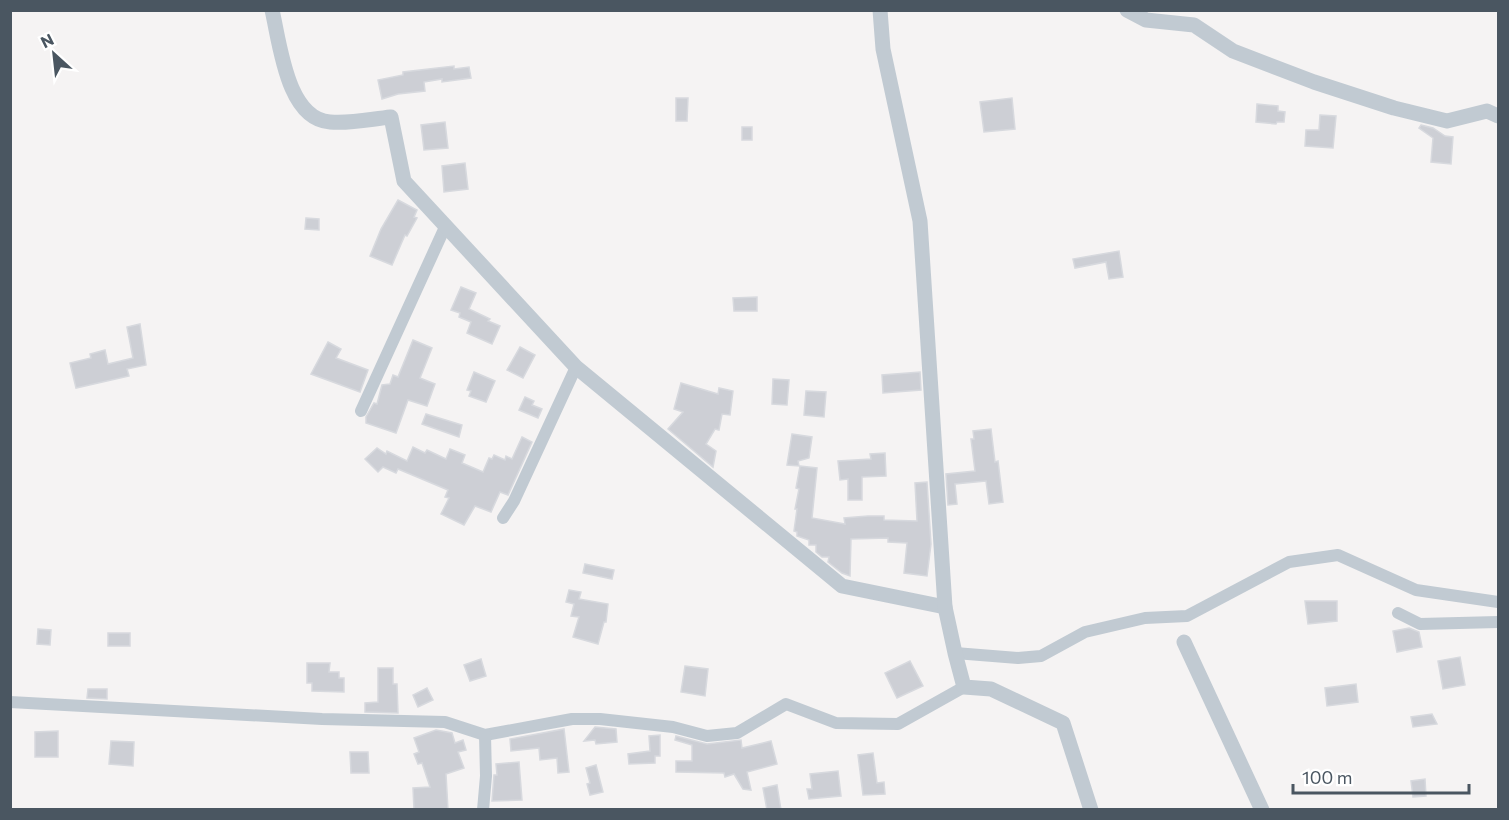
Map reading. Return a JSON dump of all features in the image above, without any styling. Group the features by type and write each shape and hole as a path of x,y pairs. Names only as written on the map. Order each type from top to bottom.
{"street":[{"path":"272,10 289,82 297,100 313,117 329,122 391,117 404,181 576,367 842,586 945,607"},
{"path":"880,10 882,49 920,221 945,607 964,687"},
{"path":"1127,10 1146,20 1194,25 1233,51 1314,82 1394,108 1447,121 1487,111 1498,116"},
{"path":"361,411 446,225"},
{"path":"503,518 514,501 576,367"},
{"path":"957,660 1041,656 1084,632 1145,618 1187,616 1288,562 1338,555 1416,591 1498,602"},
{"path":"1398,613 1419,624 1498,620"},
{"path":"1184,642 1262,810"},
{"path":"10,702 322,719 445,722 485,735 572,718 600,719 673,727 706,736 737,734 786,704 836,723 898,724 964,687 991,689 1063,723 1091,810"},
{"path":"483,810 486,776 485,735"}],"building":[{"path":"454,66 454,69 469,67 471,78 424,82 425,91 398,94 382,99 378,80 403,75 403,72"},
{"path":"676,98 688,98 687,121 676,121"},
{"path":"1012,98 1015,129 984,132 980,102"},
{"path":"1257,104 1278,106 1278,111 1285,112 1284,122 1276,124 1256,122"},
{"path":"1320,115 1336,116 1333,148 1305,146 1306,130 1319,130"},
{"path":"445,122 448,148 424,150 421,125"},
{"path":"1421,125 1433,128 1445,136 1453,137 1451,164 1431,162 1433,138 1419,128"},
{"path":"742,127 752,127 752,140 742,140"},
{"path":"465,163 468,189 444,192 442,166"},
{"path":"398,200 417,210 414,217 417,218 407,236 405,235 392,265 370,256 381,229"},
{"path":"306,218 319,219 319,230 305,229"},
{"path":"1119,251 1123,277 1109,279 1106,262 1075,268 1073,259"},
{"path":"461,287 476,293 469,309 500,326 492,344 467,333 471,322 459,317 460,313 451,310"},
{"path":"757,297 757,311 734,311 733,298"},
{"path":"140,324 146,365 127,369 129,376 76,388 70,363 91,358 90,354 105,350 108,364 133,358 127,327"},
{"path":"413,340 432,348 420,378 435,384 427,406 408,400 396,433 366,423 366,417 374,403 377,404 382,385 390,384 393,375 398,377"},
{"path":"328,342 341,349 336,358 368,370 360,392 311,374"},
{"path":"520,347 535,355 523,378 507,370"},
{"path":"474,372 495,381 486,402 469,396 471,391 467,390"},
{"path":"920,372 921,390 883,393 882,375"},
{"path":"773,379 789,380 787,405 772,404"},
{"path":"681,383 718,394 719,388 733,391 730,415 722,414 719,430 715,429 706,444 716,451 713,467 668,429 683,412 674,409"},
{"path":"806,391 826,392 824,417 804,415"},
{"path":"525,397 534,401 532,405 542,409 538,418 519,410"},
{"path":"426,414 462,425 459,437 422,424"},
{"path":"991,429 1003,502 989,504 986,481 955,484 957,504 948,505 946,474 975,471 971,439 974,439 973,431"},
{"path":"792,434 812,437 809,458 798,461 799,466 787,465"},
{"path":"522,437 532,442 508,495 500,492 491,512 475,506 464,525 441,514 449,498 445,497 448,490 398,469 396,473 383,467 378,472 365,459 377,448 386,454 387,451 407,461 413,447 425,453 427,450 446,459 450,449 465,455 462,463 483,472 489,458 492,459 494,455 505,460 506,456 512,459"},
{"path":"885,453 886,476 862,477 862,500 848,500 848,479 840,480 838,461 871,459 870,454"},
{"path":"800,466 817,468 812,518 845,524 844,518 868,516 884,516 884,520 917,521 915,483 927,482 931,544 927,576 904,573 907,543 888,542 888,538 851,539 850,576 828,562 829,557 822,557 816,552 816,545 809,545 809,540 797,536 797,532 794,531 799,489 796,488"},
{"path":"585,564 614,570 612,579 583,573"},
{"path":"569,590 581,592 579,599 608,604 606,622 604,622 598,644 573,637 579,617 571,616 574,604 566,602"},
{"path":"1305,601 1337,601 1337,621 1308,624"},
{"path":"1409,628 1419,632 1422,647 1397,652 1393,631"},
{"path":"38,629 51,630 50,645 37,644"},
{"path":"108,633 130,633 130,646 108,646"},
{"path":"1460,657 1465,685 1443,689 1438,661"},
{"path":"481,659 486,676 470,681 464,665"},
{"path":"910,661 923,686 897,698 885,673"},
{"path":"307,663 330,663 329,672 339,672 339,678 344,678 344,692 312,691 312,683 307,683"},
{"path":"685,666 708,669 705,696 681,692"},
{"path":"378,668 393,668 393,684 397,684 398,713 365,712 365,703 378,702"},
{"path":"1356,684 1358,702 1327,706 1325,688"},
{"path":"427,688 433,700 418,707 413,695"},
{"path":"88,689 107,689 107,699 87,698"},
{"path":"1432,714 1437,724 1413,727 1411,717"},
{"path":"595,727 616,729 617,742 596,744 595,740 584,741"},
{"path":"564,729 569,772 558,773 557,758 540,760 539,748 511,751 510,739"},
{"path":"436,730 452,733 455,743 463,740 466,750 458,752 464,768 446,774 448,810 414,810 413,788 430,787 422,763 418,764 414,754 419,752 414,738"},
{"path":"58,731 58,757 35,757 35,732"},
{"path":"660,735 660,756 655,756 655,763 629,764 628,754 650,751 649,736"},
{"path":"676,736 707,744 741,740 742,748 771,741 777,764 747,772 751,790 743,789 734,774 725,777 724,773 676,772 676,761 692,761 692,745 675,740"},
{"path":"111,741 134,742 133,766 109,764"},
{"path":"350,752 368,752 369,773 351,773"},
{"path":"873,753 877,783 884,782 885,794 863,795 858,755"},
{"path":"519,762 522,800 492,801 494,775 497,775 496,764"},
{"path":"596,765 603,792 590,795 586,768"},
{"path":"838,771 841,796 809,799 807,789 812,789 810,774"},
{"path":"1425,779 1426,796 1413,797 1411,781"},
{"path":"777,785 781,810 767,810 763,788"}]}
